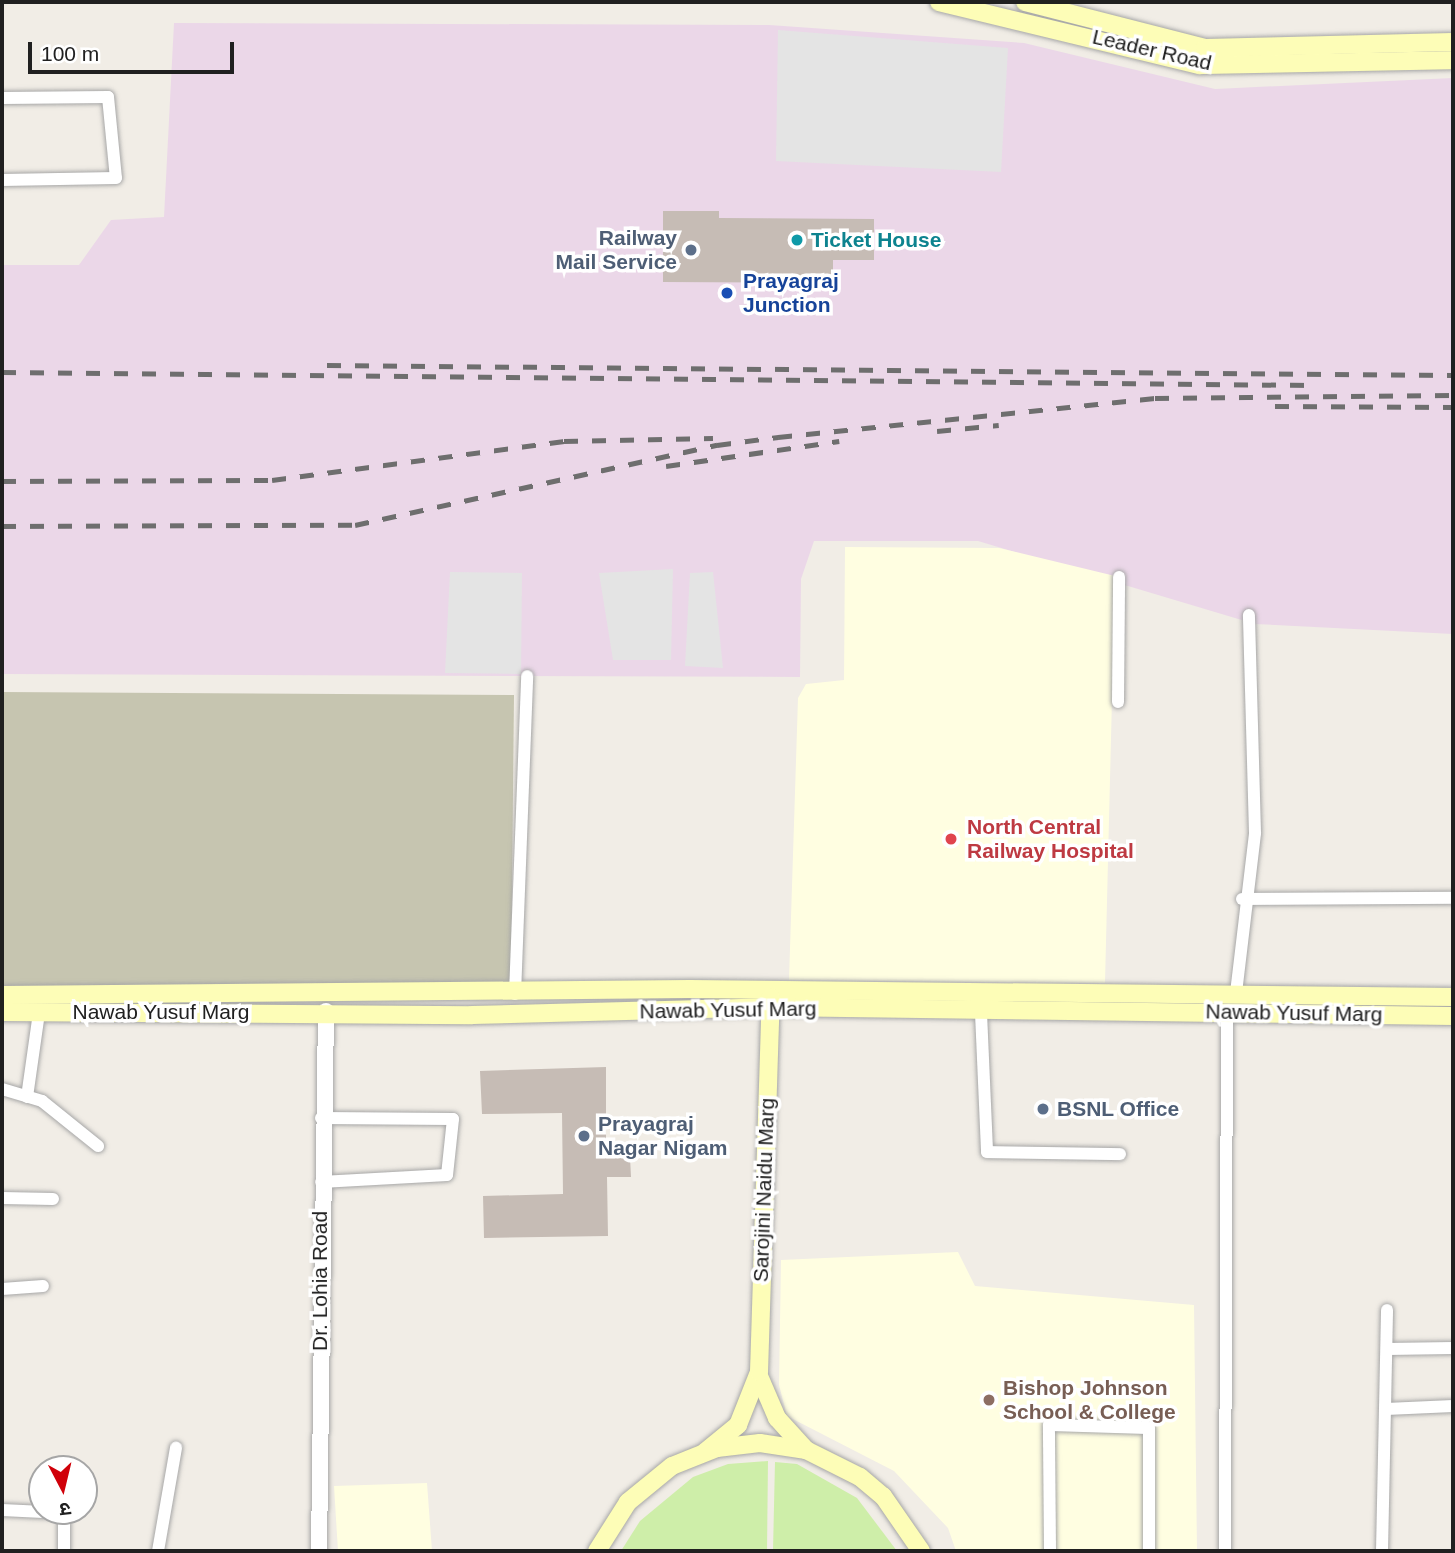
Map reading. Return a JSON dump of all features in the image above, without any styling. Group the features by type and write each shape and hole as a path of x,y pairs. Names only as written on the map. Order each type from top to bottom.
{"main road":[{"name":"Leader Road","path":"939,2 1200,65 1241,56 1453,42"},
{"name":"Leader Road","path":"1025,2 1192,46 1241,56 1453,60"},
{"name":"Nawab Yusuf Marg","path":"2,995 515,994 771,998 1236,993 1453,997"},
{"name":"Nawab Yusuf Marg","path":"2,1012 326,1011 472,1015 771,998 981,1013 1453,1016"},
{"name":"Sarojini Naidu Marg","path":"759,1373 771,998"},
{"path":"759,1373 777,1418 807,1450 868,1483 921,1551"},
{"path":"597,1551 648,1482 705,1452 738,1425 759,1373"},
{"path":"705,1452 760,1443 807,1450"}],"street":[{"path":"2,98 108,97 116,178 2,180"},
{"path":"1118,702 1119,577"},
{"path":"1236,993 1242,899 1255,833 1249,615"},
{"path":"515,994 527,676"},
{"path":"1242,899 1453,898"},
{"name":"Dr. Lohia Road","path":"319,1551 321,1118 326,1011"},
{"path":"27,1097 39,1013"},
{"path":"981,1013 987,1152 1121,1154"},
{"path":"1225,1551 1227,1013"},
{"path":"2,1089 43,1101 98,1146"},
{"path":"321,1118 453,1119 447,1175 321,1182"},
{"path":"2,1198 53,1199"},
{"path":"2,1289 43,1286"},
{"path":"1382,1551 1387,1310"},
{"path":"1387,1349 1453,1348"},
{"path":"1386,1409 1453,1406"},
{"path":"1050,1551 1049,1425 1149,1429 1149,1551"},
{"path":"158,1551 176,1448"},
{"path":"2,1510 64,1513 64,1551"}],"shaded area":[{"path":"174,23 769,25 1024,43 1215,89 1453,78 1453,634 1255,624 978,541 814,541 801,579 800,677 2,674 2,265 79,265 111,220 164,217"},
{"path":"778,30 1008,48 1001,172 776,161"},
{"name":"North Central Railway Hospital","path":"845,547 999,548 1115,576 1105,983 789,980 798,698 806,684 844,680"},
{"path":"673,569 671,660 613,660 599,573"},
{"path":"450,572 522,573 521,674 445,673"},
{"path":"713,572 723,668 685,666 690,573"},
{"path":"2,692 514,695 511,992 2,989"},
{"name":"Bishop Johnson School & College","path":"958,1252 975,1286 1194,1305 1197,1551 956,1551 948,1528 894,1471 787,1416 779,1385 781,1260"},
{"path":"427,1483 432,1551 338,1551 334,1486"}],"green space":[{"path":"768,1461 767,1551 621,1551 640,1521 693,1477 728,1464"},
{"path":"775,1462 797,1464 857,1498 897,1551 773,1551"}],"building":[{"name":"Ticket House","path":"663,211 719,211 719,218 874,219 874,260 833,260 833,283 663,282"},
{"name":"Prayagraj Nagar Nigam","path":"606,1067 606,1158 630,1157 631,1177 607,1177 608,1236 484,1238 483,1196 563,1194 562,1113 482,1114 480,1071"}],"railway":[{"path":"327,365 1453,375"},
{"path":"2,372 1313,385"},
{"path":"2,526 355,525 717,445 778,437 1155,398 1453,395"},
{"path":"1275,406 1453,407"},
{"path":"937,431 999,425"},
{"path":"2,481 272,480 564,441 713,438"},
{"path":"666,466 839,441"}],"place":[{"name":"Ticket House","path":"797,240"},
{"name":"Railway Mail Service","path":"691,250"},
{"name":"Prayagraj Junction","path":"727,293"},
{"name":"North Central Railway Hospital","path":"951,839"},
{"name":"BSNL Office","path":"1043,1109"},
{"name":"Prayagraj Nagar Nigam","path":"584,1136"},
{"name":"Bishop Johnson School & College","path":"989,1400"}]}
